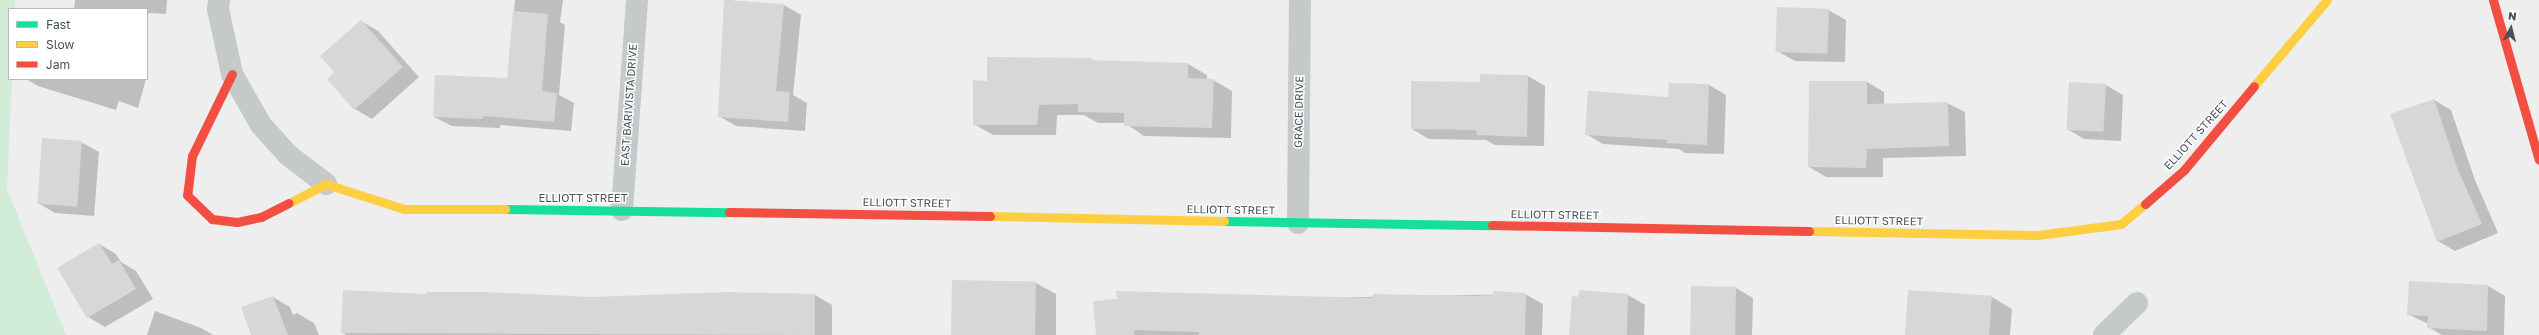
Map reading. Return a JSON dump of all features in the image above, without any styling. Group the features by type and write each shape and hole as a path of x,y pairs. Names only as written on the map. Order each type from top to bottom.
{"street":[{"path":"219,0 218,8 232,74 261,125 288,155 326,184 262,217 237,222 212,219 187,195 192,156 232,74"},
{"name":"EAST BARIVISTA DRIVE","path":"622,210 636,0"},
{"name":"GRACE DRIVE","path":"1298,223 1300,0"},
{"name":"ELLIOTT STREET","path":"326,184 404,209 622,210 2038,235 2121,224 2184,170 2327,0"},
{"path":"2493,0 2539,160"},
{"path":"2104,335 2137,303"}],"green space":[{"path":"0,0 15,0 15,8 8,8 8,80 12,80 7,189 66,335 0,335"}],"building":[{"path":"724,0 784,4 776,91 790,92 788,122 718,117"},
{"path":"1777,7 1829,9 1827,54 1775,52"},
{"path":"513,11 548,14 542,91 557,93 554,122 483,116 483,119 433,117 435,75 507,78"},
{"path":"361,20 403,67 354,110 327,79 334,72 320,56"},
{"path":"987,57 1091,58 1091,60 1188,63 1188,78 1214,79 1212,128 1124,126 1124,113 1078,112 1078,104 1039,105 1037,125 973,125 973,80 987,81"},
{"path":"1480,74 1528,75 1527,137 1477,135 1476,130 1411,129 1411,81 1480,82"},
{"path":"1809,81 1867,81 1867,104 1948,102 1949,146 1867,149 1866,168 1808,167"},
{"path":"2069,82 2106,84 2103,132 2066,130"},
{"path":"1669,83 1709,84 1707,145 1667,143 1667,140 1585,135 1588,91 1668,97"},
{"path":"2434,99 2458,170 2482,224 2437,242 2390,114"},
{"path":"42,138 82,141 77,207 37,204"},
{"path":"99,243 112,264 119,260 136,289 87,318 57,268"},
{"path":"952,280 1036,281 1035,335 951,335"},
{"path":"2409,281 2488,285 2487,331 2427,328 2428,316 2407,315"},
{"path":"1691,286 1736,287 1735,335 1690,335"},
{"path":"343,290 426,294 426,292 486,292 591,297 727,292 815,294 815,335 341,333"},
{"path":"1579,290 1628,294 1627,335 1569,335 1572,296 1578,297"},
{"path":"1908,290 1992,296 1989,335 1905,335"},
{"path":"1116,291 1373,298 1373,294 1475,296 1494,295 1494,291 1526,293 1525,335 1199,335 1199,332 1134,330 1135,335 1096,335 1093,301 1117,299"},
{"path":"273,296 288,335 251,335 241,307"}],"traffic: fast":[{"path":"505,209 729,212"},
{"path":"1224,221 1492,225"}],"traffic: slow":[{"path":"2254,86 2327,0"},
{"path":"289,203 326,184 404,209 505,209"},
{"path":"1809,231 2038,235 2121,224 2145,204"},
{"path":"990,216 1224,221"}],"traffic: jam":[{"path":"2493,0 2539,160"},
{"path":"232,74 192,156 187,195 212,219 237,222 261,217 289,203"},
{"path":"2145,204 2184,170 2254,86"},
{"path":"729,212 990,216"},
{"path":"1492,225 1809,231"}]}
